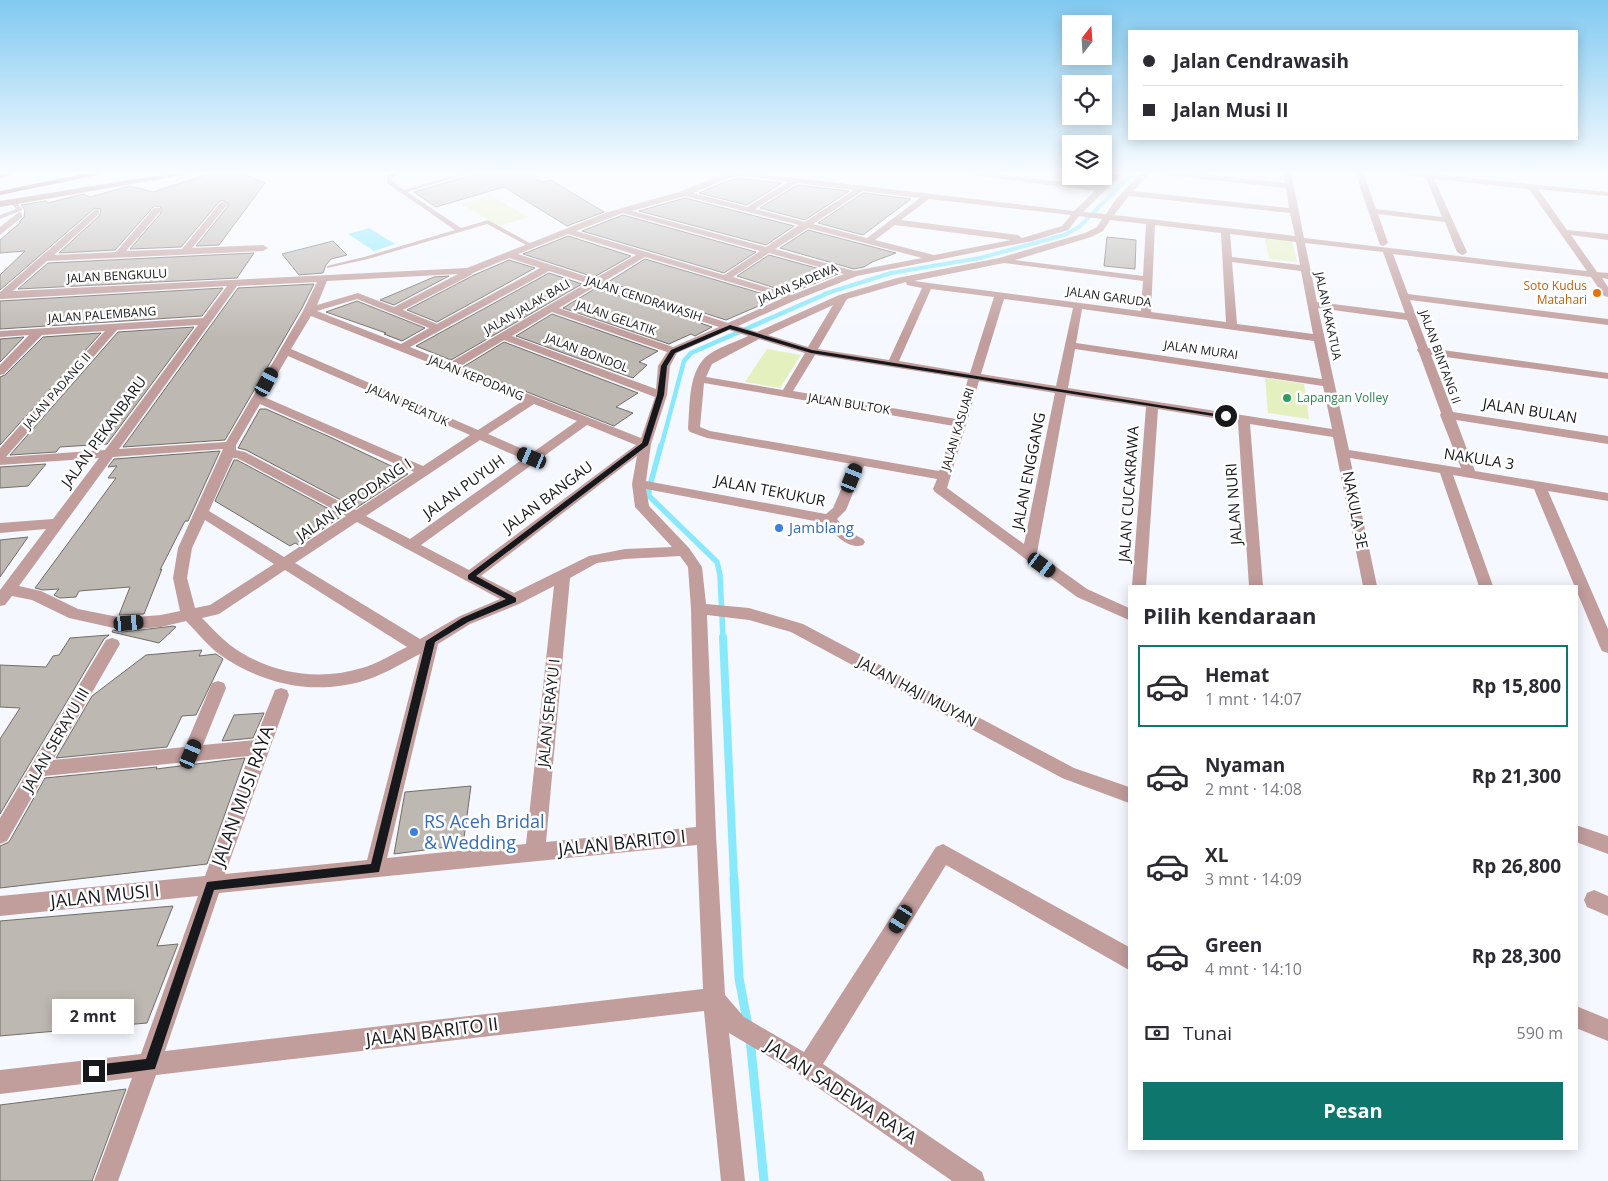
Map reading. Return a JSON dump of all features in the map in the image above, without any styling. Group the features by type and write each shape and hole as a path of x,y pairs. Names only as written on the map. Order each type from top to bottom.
{"street":[{"path":"1,296 79,227"},
{"path":"119,254 142,227"},
{"path":"185,251 204,227"},
{"path":"395,310 479,268 581,227"},
{"path":"684,227 854,274"},
{"path":"725,278 803,227"},
{"path":"814,227 936,258"},
{"path":"868,241 886,227"},
{"path":"934,227 1029,239"},
{"name":"JALAN SADEWA","path":"673,351 733,328 792,298 854,274 1029,239 1065,227"},
{"path":"1101,227 1088,235 1001,261 896,281 843,297 753,335 707,362 699,379 694,429 707,434 944,476 940,489 1082,593 1128,614"},
{"path":"1146,315 1151,227"},
{"path":"1192,227 1299,240 1385,246 1608,276"},
{"name":"JALAN KAKATUA","path":"1297,227 1340,434"},
{"name":"JALAN BINTANG II","path":"1378,227 1469,473"},
{"path":"1451,227 1462,252"},
{"path":"1561,227 1608,294"},
{"path":"1224,231 1232,327"},
{"path":"569,232 792,298"},
{"path":"1564,232 1608,237"},
{"path":"44,258 263,248"},
{"name":"JALAN JALAK BALI","path":"450,367 644,254"},
{"name":"JALAN CENDRAWASIH","path":"510,255 753,335 811,352 893,363 1340,434"},
{"path":"1227,259 1305,269"},
{"path":"1001,261 1148,278"},
{"path":"401,348 549,267"},
{"name":"JALAN BENGKULU","path":"1,296 235,282 326,272 468,271 479,268"},
{"path":"326,272 308,310 229,449 185,548 180,578 189,615 224,649 258,668 284,678 341,680 368,673 426,644 465,620 514,600 594,559 625,554 684,551"},
{"name":"JALAN GARUDA","path":"896,281 1319,338"},
{"name":"JALAN PEKANBARU","path":"4,595 235,282"},
{"path":"893,363 928,285"},
{"name":"JALAN KASUARI","path":"944,476 1000,295"},
{"path":"308,310 358,296 438,328"},
{"path":"1403,296 1608,322"},
{"name":"JALAN BULTOK","path":"843,297 786,394 960,423"},
{"path":"1312,304 1410,317"},
{"name":"JALAN ENGGANG","path":"1029,555 1078,306"},
{"name":"JALAN GELATIK","path":"550,308 673,351"},
{"name":"JALAN KEPODANG","path":"308,310 646,444"},
{"name":"JALAN PALEMBANG","path":"0,334 206,321"},
{"name":"JALAN PADANG II","path":"0,456 114,327"},
{"path":"0,372 40,331"},
{"name":"JALAN BONDOL","path":"503,336 660,395"},
{"name":"JALAN MURAI","path":"1070,345 1328,383"},
{"name":"JALAN PELATUK","path":"284,350 532,458"},
{"path":"1422,350 1608,376"},
{"path":"673,351 664,366 660,395 646,444 648,485 642,507 684,551 695,567 707,609 706,835 714,999 733,1181"},
{"path":"699,379 786,394"},
{"path":"258,398 425,472"},
{"name":"JALAN KEPODANG I","path":"4,595 36,595 74,614 124,624 214,610 287,564 532,400"},
{"name":"JALAN CUCAKRAWA","path":"1139,585 1152,405"},
{"name":"JALAN BULAN","path":"1446,415 1608,440"},
{"name":"JALAN NURI","path":"1244,419 1256,585"},
{"name":"JALAN PUYUH","path":"411,545 585,421"},
{"name":"NAKULA 3E","path":"1340,434 1370,585"},
{"name":"JALAN BANGAU","path":"470,577 646,444"},
{"path":"0,460 109,453 229,449 514,600"},
{"name":"NAKULA 3","path":"1344,453 1608,497"},
{"name":"JALAN TEKUKUR","path":"648,485 829,519 839,510 859,461"},
{"path":"1446,470 1486,585"},
{"path":"1539,485 1608,647"},
{"path":"201,512 426,644"},
{"path":"829,519 842,534 858,542"},
{"path":"0,528 58,523"},
{"name":"JALAN SERAYU I","path":"535,852 563,575"},
{"name":"JALAN HAJI MUYAN","path":"707,609 736,610 770,618 798,628 1068,772 1128,795"},
{"name":"JALAN SERAYU III","path":"0,835 112,644"},
{"path":"375,868 426,644"},
{"path":"191,754 218,688"},
{"name":"JALAN MUSI RAYA","path":"106,1181 151,1064 210,885 281,695"},
{"path":"39,769 261,747"},
{"path":"1578,834 1608,845"},
{"name":"JALAN BARITO I","path":"210,885 706,835"},
{"path":"808,1067 943,853 1128,958"},
{"name":"JALAN MUSI I","path":"0,906 210,885"},
{"name":"JALAN SADEWA RAYA","path":"714,999 736,1025 808,1067 973,1181"},
{"name":"JALAN BARITO II","path":"0,1082 714,999"},
{"path":"1578,1018 1608,1030"}],"lane":[{"path":"456,227 460,230"},
{"path":"326,272 470,227"},
{"path":"497,227 532,246"}],"green space":[{"path":"1265,238 1292,241 1297,262 1269,259"},
{"path":"767,349 801,355 780,388 745,382"},
{"name":"Lapangan Volley","path":"1265,378 1304,384 1309,419 1268,413"}],"water":[{"path":"369,228 395,244 374,251 348,234"}],"building":[{"path":"15,227 73,227 0,290 0,275 25,251 0,253 0,240"},
{"path":"87,227 135,227 115,250 59,253"},
{"path":"149,227 198,227 181,247 130,249"},
{"path":"211,227 232,227 219,245 196,246"},
{"path":"592,227 667,227 756,252 724,273 582,231"},
{"path":"699,227 792,227 766,245"},
{"path":"833,227 874,227 863,235"},
{"path":"808,230 896,253 864,267 854,269 780,248"},
{"path":"568,236 631,256 594,277 523,254"},
{"path":"1107,237 1136,240 1135,269 1104,266"},
{"path":"333,241 347,255 331,259 323,273 299,275 282,254"},
{"path":"254,253 237,278 18,289 48,263"},
{"path":"769,255 838,274 791,293 737,276"},
{"path":"645,259 777,298 726,320 608,282"},
{"path":"509,260 535,268 437,322 407,310 474,275"},
{"path":"549,273 582,284 451,360 416,346"},
{"path":"449,276 394,305 380,300 434,277"},
{"path":"314,284 225,440 123,447 238,288"},
{"path":"223,288 202,316 0,329 0,301"},
{"path":"596,288 712,327 695,336 691,334 669,344 563,308"},
{"path":"357,301 425,328 402,341 384,334 386,333 326,312"},
{"path":"552,314 658,351 639,362 647,365 633,378 516,336"},
{"path":"194,327 107,444 60,447 56,452 10,455 118,332"},
{"path":"101,333 0,445 0,377 5,375 43,337"},
{"path":"24,337 0,362 0,339"},
{"path":"504,342 638,393 616,407 633,413 614,426 463,367"},
{"path":"260,409 266,409 330,437 408,474 356,508 246,450 238,448"},
{"path":"220,451 188,521 185,521 160,570 162,569 144,614 119,615 130,587 79,591 76,597 60,598 54,595 59,589 43,590 35,588 116,478 108,478 117,466 108,467 114,459"},
{"path":"234,460 342,516 299,545 295,543 290,546 215,501"},
{"path":"46,464 28,486 0,488 0,467"},
{"path":"28,537 0,577 0,540"},
{"path":"176,627 159,643 112,632 113,630 123,632"},
{"path":"109,635 104,639 0,814 0,739 20,708 0,707 0,665 46,667 53,656 59,655 70,638"},
{"path":"202,650 199,656 216,654 223,659 196,715 182,716 167,747 56,758 92,696 146,655"},
{"path":"264,713 253,738 222,741 234,715"},
{"path":"245,758 207,864 0,888 0,846 9,842 45,778 157,767 156,769"},
{"path":"471,786 463,845 394,854 405,792"},
{"path":"173,906 157,946 178,944 147,1023 0,1036 0,921"},
{"path":"126,1089 92,1181 0,1181 0,1105"}],"waterway":[{"path":"824,294 891,273 980,258 1064,235 1079,227"},
{"path":"661,447 684,361 691,353 828,293"},
{"path":"661,445 649,489 649,496 717,562 720,575 723,638"},
{"path":"723,637 734,879"},
{"path":"734,878 739,978 748,1026"},
{"path":"750,1038 764,1181"}],"place":[{"name":"Soto Kudus Matahari","path":"1597,293"},
{"name":"Lapangan Volley","path":"1287,398"},
{"name":"Jamblang","path":"779,528"},
{"name":"RS Aceh Bridal & Wedding","path":"414,832"}],"route":[{"path":"94,1071 151,1064 210,885 375,868 431,641 465,620 514,600 470,577 646,444 660,395 664,366 673,351 730,327 811,352 893,363 1226,416"}]}
